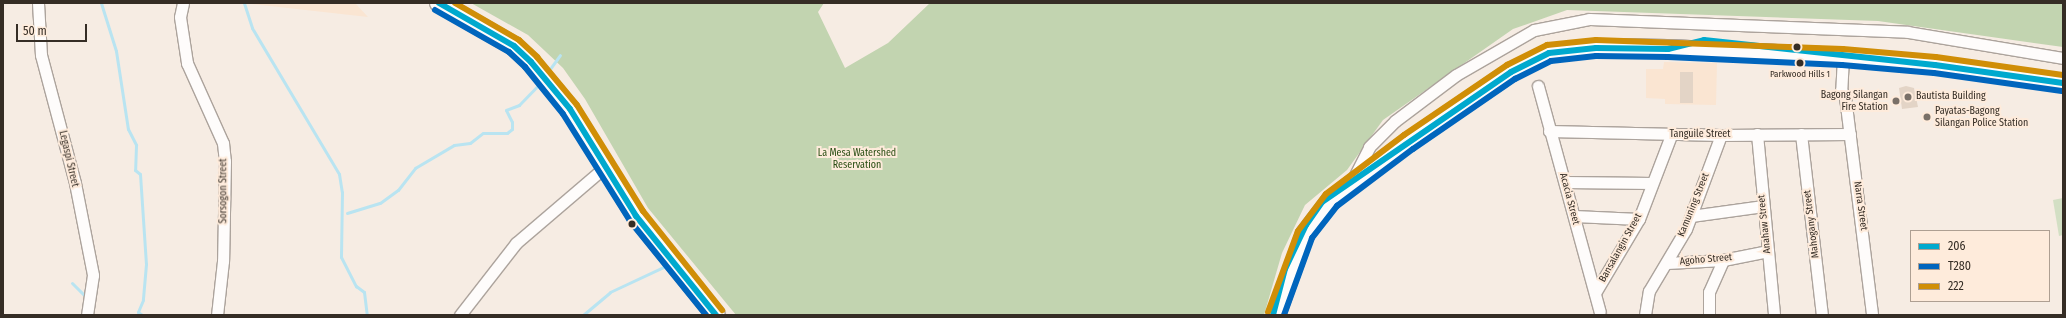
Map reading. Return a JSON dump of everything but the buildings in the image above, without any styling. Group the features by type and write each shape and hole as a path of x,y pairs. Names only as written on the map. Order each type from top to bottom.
{"main road":[{"path":"439,3 524,54 570,109 636,216 716,315"},
{"path":"1276,315 1310,225 1323,207 1352,182 1511,72 1549,53 1596,48 1668,48 1843,57 1935,66 2063,83"}],"street":[{"name":"Legaspi Street","path":"38,3 41,55 75,183 92,275 86,315"},
{"name":"Sorsogon Street","path":"183,3 180,17 188,68 223,143 225,161 223,261 217,315"},
{"path":"1352,182 1370,147 1380,136 1395,121 1456,75 1534,30 1589,19 1908,32 2063,58"},
{"name":"Narra Street","path":"1843,57 1844,76 1841,90 1845,97 1872,315"},
{"name":"Acacia Street","path":"1538,86 1600,312"},
{"name":"Tanguile Street","path":"1550,131 1671,135 1850,134"},
{"name":"Anahaw Street","path":"1757,134 1774,315"},
{"name":"Mahogany Street","path":"1801,134 1822,315"},
{"name":"Bansalangin Street","path":"1596,293 1639,219 1671,135"},
{"name":"Kamuning Street","path":"1645,315 1649,291 1667,263 1691,216 1721,135"},
{"path":"460,315 516,243 605,167"},
{"path":"1565,182 1652,183"},
{"path":"1691,216 1763,206"},
{"path":"1574,216 1639,219"},
{"name":"Agoho Street","path":"1667,263 1723,260 1768,251"},
{"path":"1709,315 1709,292 1723,260"}],"shaded area":[{"path":"242,3 355,3 368,17"},
{"path":"1664,62 1717,63 1716,105 1665,104 1665,99 1646,98 1646,69 1663,69"}],"green space":[{"name":"La Mesa Watershed Reservation","path":"471,3 824,3 818,12 845,68 888,43 930,3 2063,3 2063,47 1878,21 1567,10 1513,29 1383,120 1347,170 1305,205 1282,253 1264,315 736,315 648,208 585,99 563,68 528,35"},
{"path":"2063,198 2063,235 2059,236 2053,200"}],"waterway":[{"path":"101,3 116,51 128,129 136,145 135,170 140,174 146,264 143,300 138,312 142,315"},
{"path":"244,3 252,28 339,174 342,192 341,257 356,286 364,292 367,315"},
{"path":"547,73 560,55"},
{"path":"347,213 380,203 398,190 415,168 454,145 470,143 483,133 507,133 512,129 512,122 506,110 519,105 540,83"},
{"path":"583,315 610,292 668,265"},
{"path":"72,283 86,297"}],"transit line":[{"name":"206","path":"439,3 514,46 531,62 570,109 636,216 716,315"},
{"name":"222","path":"455,3 519,40 537,57 577,105 643,211 722,310"},
{"name":"T280","path":"435,10 509,52 525,67 563,114 630,221 706,315"},
{"name":"222","path":"1268,312 1298,231 1326,194 1404,135 1507,65 1547,45 1596,40 1843,49 1936,57 2063,75"},
{"name":"206","path":"1273,315 1285,269 1306,225 1322,202 1511,72 1549,53 1596,48 1668,49 1704,40 1935,65 2063,83"},
{"name":"T280","path":"1284,315 1312,238 1337,206 1413,149 1515,79 1551,61 1596,56 1668,57 1842,65 1934,73 2062,91"}],"place":[{"name":"Parkwood Hills 1","path":"1800,63"},
{"name":"Bautista Building","path":"1908,97"},
{"name":"Bagong Silangan Fire Station","path":"1896,101"},
{"name":"Payatas-Bagong Silangan Police Station","path":"1927,117"}]}
